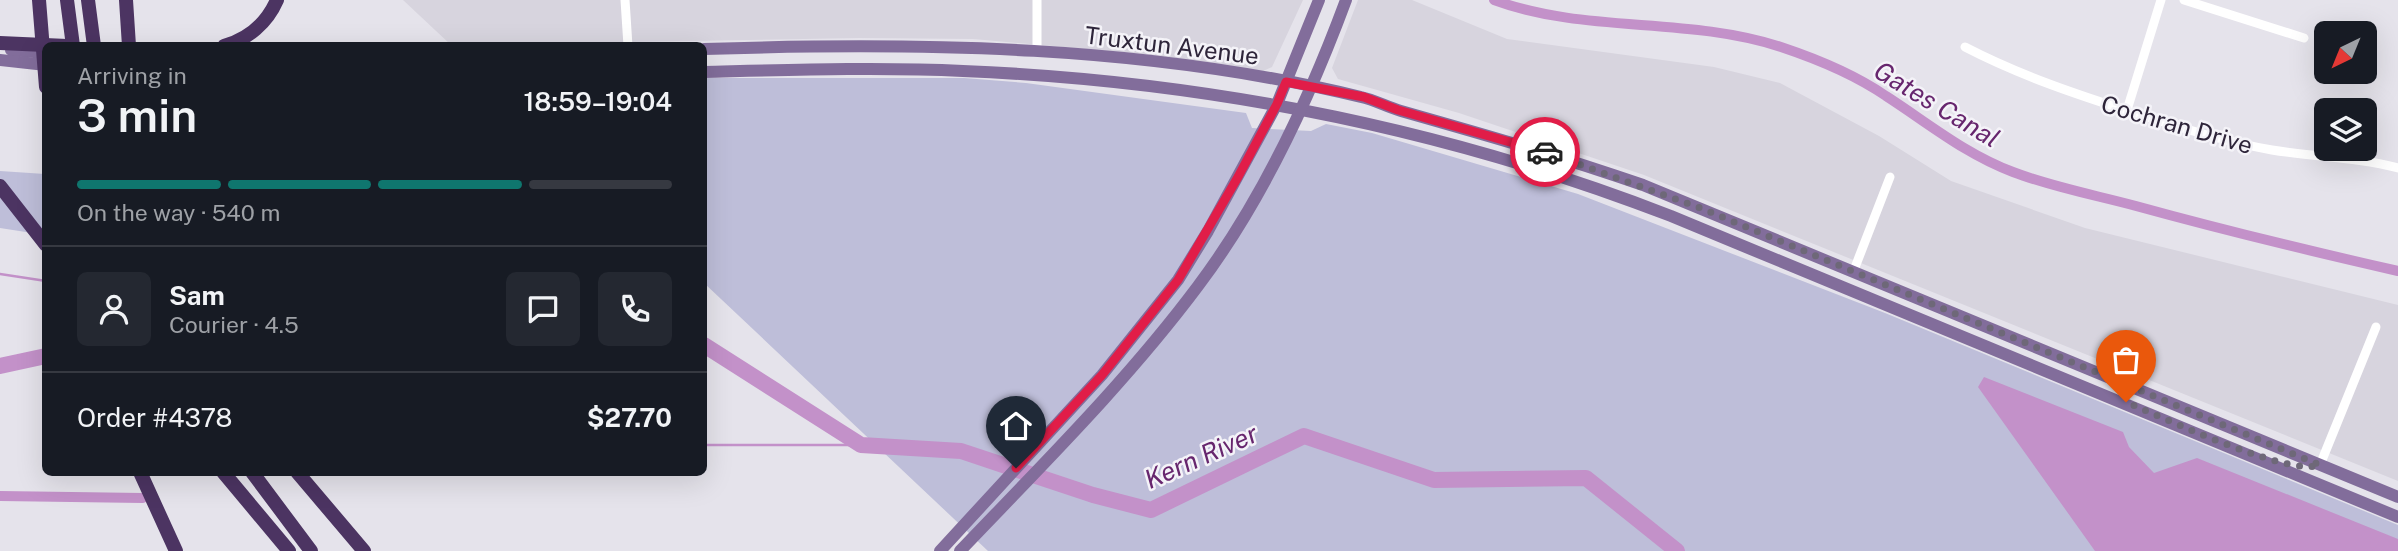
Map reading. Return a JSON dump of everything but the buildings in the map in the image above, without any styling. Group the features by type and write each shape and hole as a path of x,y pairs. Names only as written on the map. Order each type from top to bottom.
{"highway":[{"path":"40,0 42,44"},
{"path":"0,43 71,41 67,0"},
{"path":"88,0 93,40"},
{"path":"127,0 129,41"},
{"path":"232,42 254,31 268,16 277,0"},
{"path":"0,186 42,240"},
{"path":"142,476 176,551"},
{"path":"226,476 289,551"},
{"path":"255,476 311,551"},
{"path":"301,476 364,551"}],"main road":[{"path":"940,551 1102,375 1178,280 1208,231 1277,104 1319,0"},
{"path":"960,551 1119,380 1198,286 1232,237 1302,108 1346,0"},
{"name":"Truxtun Avenue","path":"707,50 960,47 1037,51 1192,66 1364,97 1398,110 1575,161 1643,185 2398,497"},
{"path":"0,49 42,53"},
{"path":"0,60 42,65"},
{"name":"Truxtun Avenue","path":"707,72 960,70 1035,75 1189,90 1302,108 1429,137 1569,178 1671,216 2398,517"},
{"path":"1804,270 1844,275 1854,271"},
{"path":"2238,449 2305,468 2320,465 2330,478 2363,502"}],"street":[{"path":"625,0 628,42"},
{"path":"1037,0 1037,51"},
{"path":"2126,110 2161,0"},
{"path":"2184,0 2304,38"},
{"name":"Cochran Drive","path":"1965,47 2022,75 2126,110 2239,143 2398,168"},
{"path":"1854,271 1891,177"},
{"path":"2320,465 2376,327"}],"shaded area":[{"path":"403,0 1303,0 1272,67 1263,71 1153,55 973,39 448,42"},
{"path":"1358,0 1412,0 1507,39 1714,67 1780,83 1879,136 1951,181 2085,228 2398,305 2398,481 1644,175 1459,113 1338,79 1332,68"},
{"path":"707,78 964,78 1026,83 1246,113 1252,128 1311,131 1326,124 1372,133 1578,194 1885,313 2398,525 2398,551 988,551 707,286"},
{"path":"0,171 42,174 42,235 0,228"},
{"path":"1984,377 2123,432 2129,447 2154,473 2197,458 2398,539 2398,551 2095,551 1978,387"}],"waterway":[{"name":"Gates Canal","path":"1494,0 1529,11 1564,17 1709,31 1781,47 1822,62 1861,81 1963,147 2013,172 2201,223 2398,271"},
{"path":"0,274 42,280"},
{"name":"Kern River","path":"707,347 861,445 961,451 1093,495 1151,510 1304,436 1434,480 1586,478 1677,551"},
{"name":"Kern River","path":"0,366 42,357"},
{"path":"707,445 861,445"},
{"path":"0,496 143,498"}],"way so far":[{"path":"1545,152 1643,185 1703,209 2320,465 2305,468 2238,449 2126,402"}],"route":[{"path":"1016,468 1102,375 1178,280 1238,177 1286,82 1364,97 1398,110 1545,152"}]}
